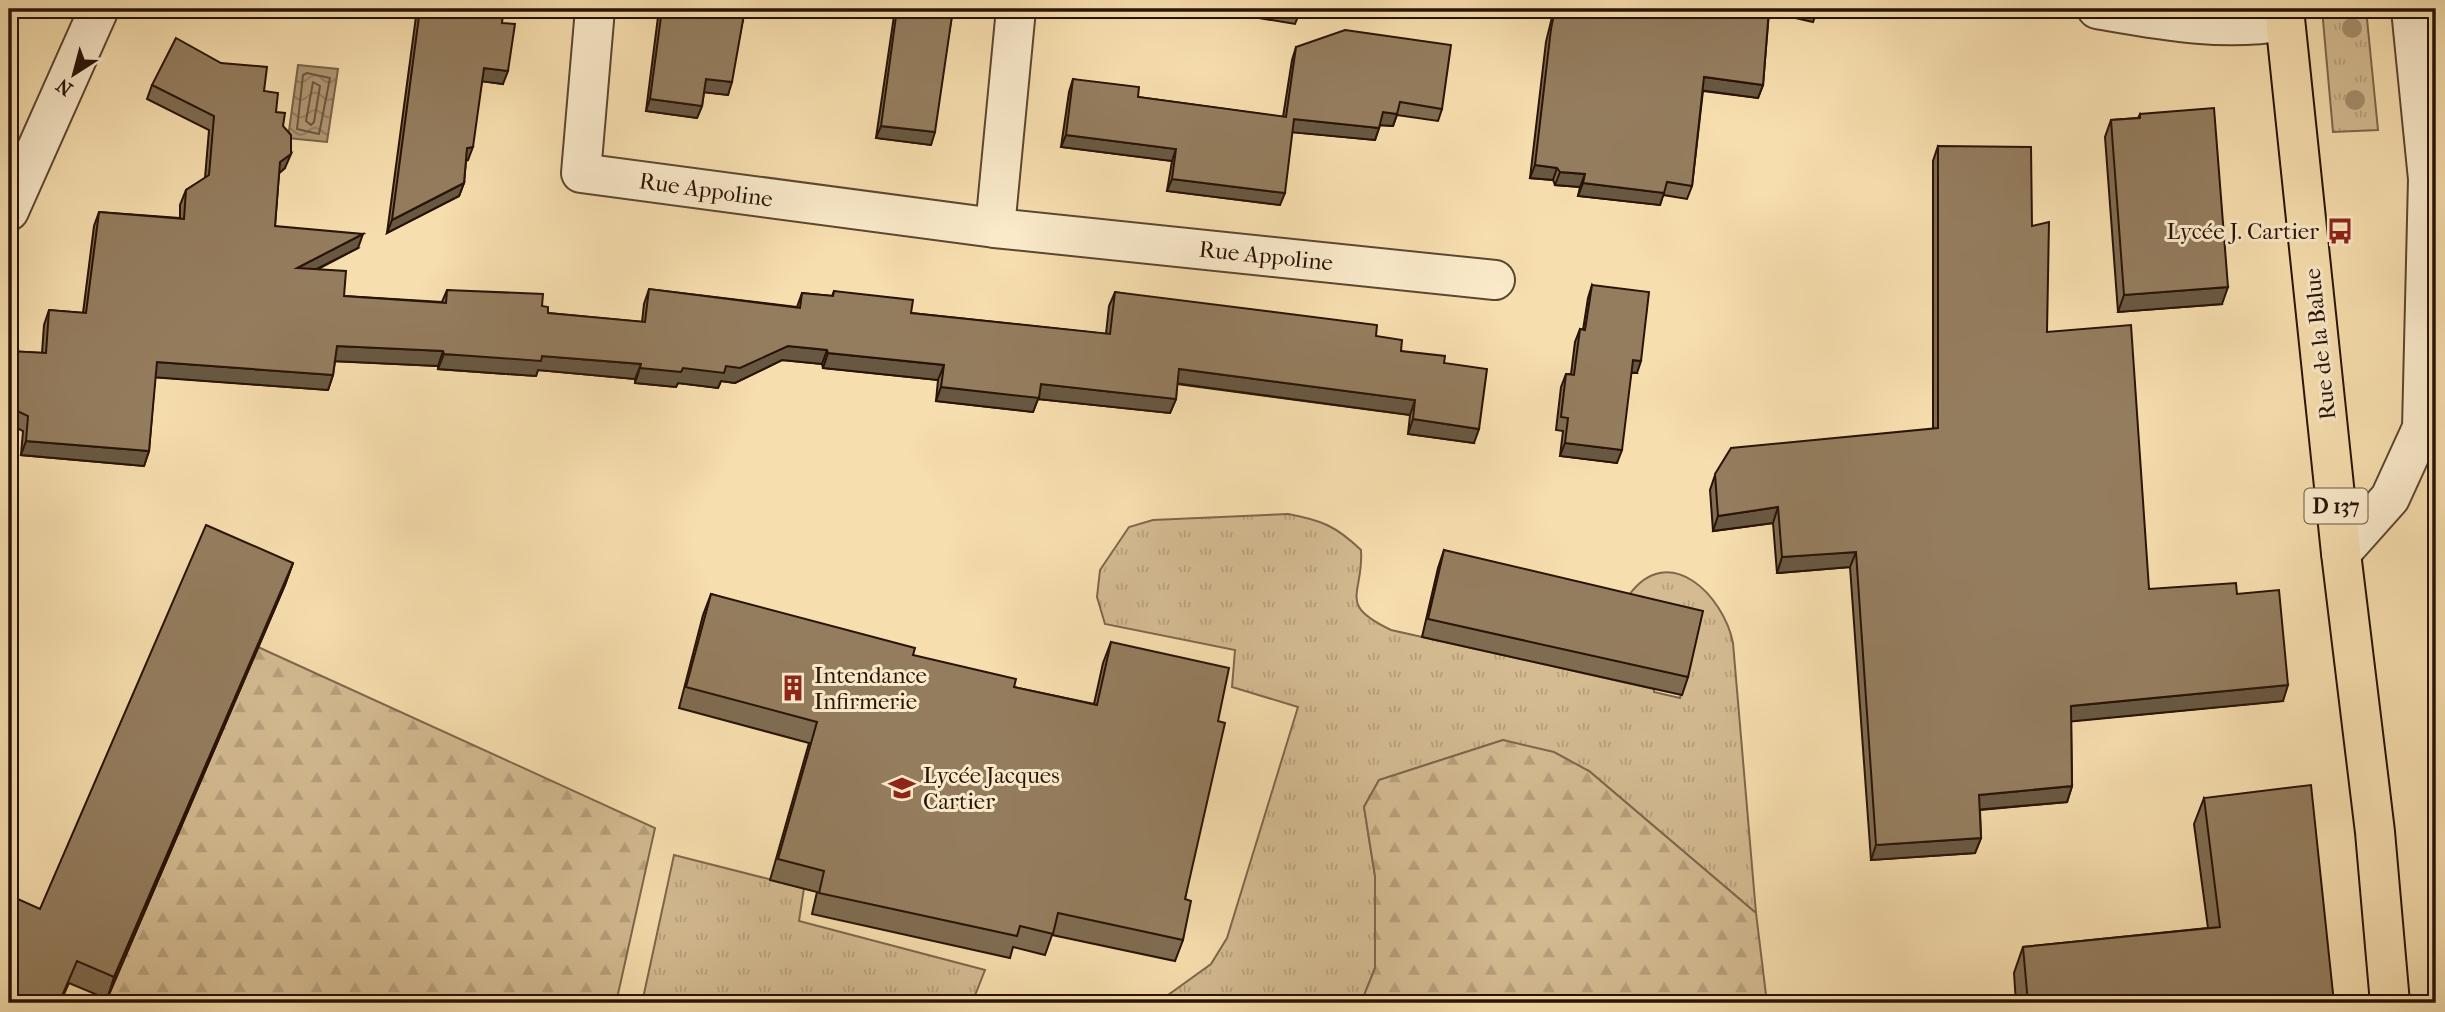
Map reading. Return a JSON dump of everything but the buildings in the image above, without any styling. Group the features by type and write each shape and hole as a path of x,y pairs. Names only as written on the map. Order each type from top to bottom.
{"main road":[{"name":"Rue de la Balue","path":"2285,15 2341,553 2375,832 2390,1003"}],"street":[{"path":"9,211 99,9"},
{"name":"Rue Appoline","path":"595,9 581,173 995,228 1495,280"},
{"path":"995,228 1016,9"},
{"path":"2097,9 2179,23 2234,28 2285,15"},
{"path":"2341,553 2390,498 2423,428 2432,178 2411,9"}],"green space":[{"path":"2322,9 2366,9 2378,130 2333,132"},
{"path":"1288,514 1328,525 1361,550 1356,597 1358,605 1374,621 1391,630 1654,689 1654,692 1680,698 1697,629 1629,595 1645,579 1661,573 1677,574 1693,581 1719,608 1733,643 1756,913 1589,771 1503,740 1379,780 1364,807 1375,876 1375,968 1361,1003 1157,1003 1211,964 1227,938 1298,707 1232,687 1235,650 1105,624 1097,597 1100,570 1129,527 1153,520"},
{"path":"258,647 655,828 616,1003 104,1003"},
{"path":"1503,740 1554,752 1589,771 1756,913 1767,1003 1361,1003 1375,968 1375,876 1364,807 1379,780"},
{"path":"674,855 804,888 799,921 985,970 972,1003 642,1003"}],"water":[{"path":"298,65 338,69 327,142 288,138"}],"place":[{"name":"Lycée J. Cartier","path":"2340,231"},
{"name":"Intendance Infirmerie","path":"793,688"},
{"name":"Lycée Jacques Cartier","path":"902,788"}]}
